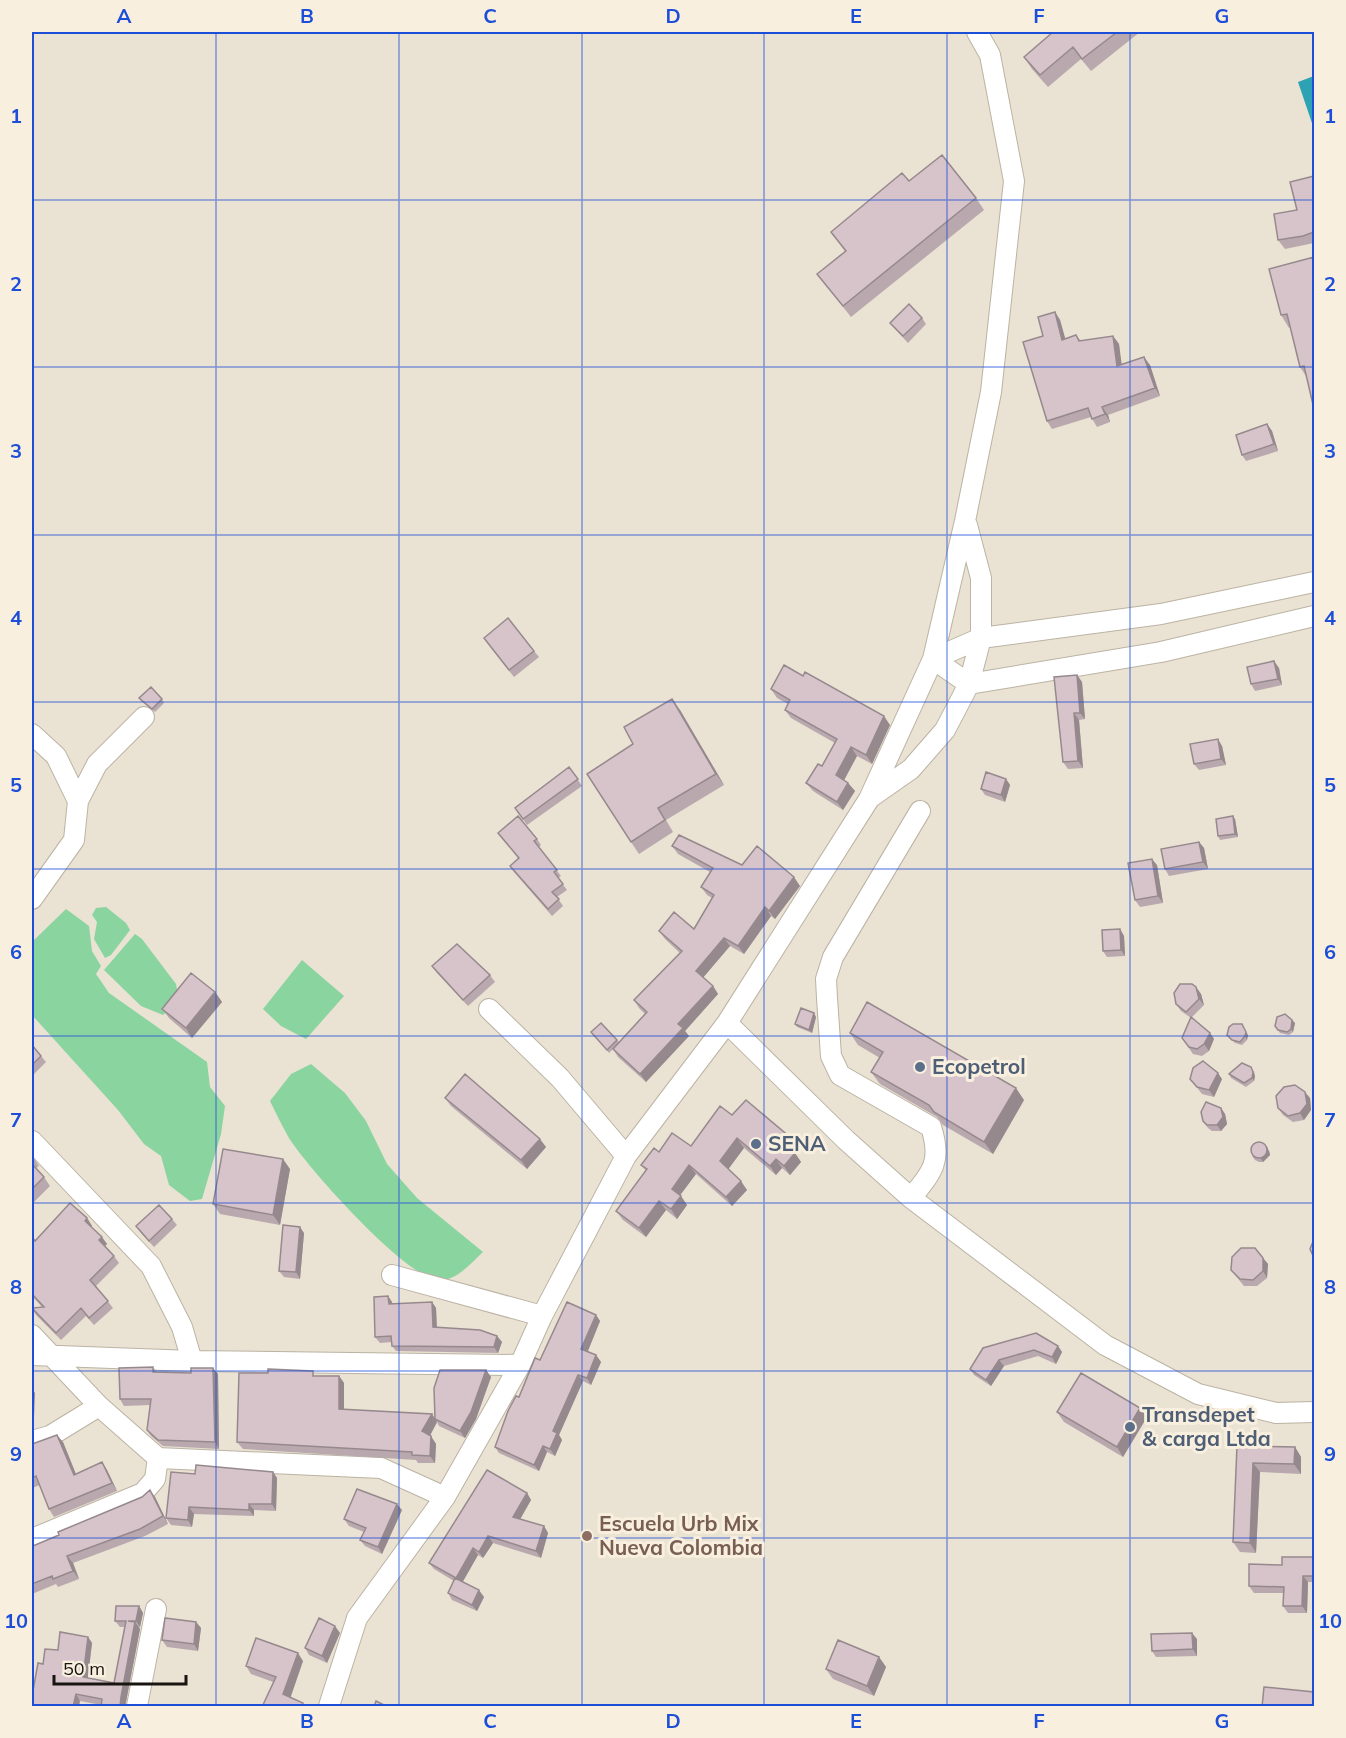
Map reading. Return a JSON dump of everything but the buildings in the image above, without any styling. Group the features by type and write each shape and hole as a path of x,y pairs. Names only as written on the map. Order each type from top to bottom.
{"street":[{"path":"329,1707 357,1618 445,1497 520,1365 542,1316 627,1156 727,1023 869,799 933,659 991,392 1014,181 990,55 978,32"},
{"path":"869,799 911,769 945,730 969,684 981,638 981,578 965,520"},
{"path":"933,659 981,638 1161,615 1314,582"},
{"path":"933,659 969,684 1161,652 1314,616"},
{"path":"32,899 74,840 78,801 97,764 144,717"},
{"path":"32,734 56,756 78,801"},
{"path":"911,1198 926,1179 937,1159 937,1146 931,1127 840,1075 831,1056 826,979 833,957 920,811"},
{"path":"489,1009 560,1078 627,1156"},
{"path":"727,1023 846,1140 911,1198 1116,1351 1198,1394 1276,1413 1314,1412"},
{"path":"32,1141 151,1266 182,1327 192,1361"},
{"path":"392,1275 542,1316"},
{"path":"32,1335 40,1354 158,1458 381,1468 445,1497"},
{"path":"40,1354 192,1361 245,1359 520,1365"},
{"path":"32,1441 50,1436 99,1406"},
{"path":"32,1539 143,1493 156,1479 158,1458"},
{"path":"136,1707 156,1609"}],"green space":[{"path":"106,907 126,923 130,930 111,955 105,958 94,939 97,922 92,915 96,908"},
{"path":"66,909 89,926 92,951 101,966 96,974 109,993 207,1062 210,1087 225,1106 221,1134 202,1199 190,1201 169,1185 161,1156 144,1144 118,1110 32,1015 32,942"},
{"path":"135,934 142,939 176,984 179,1000 163,1015 141,1006 104,970"},
{"path":"302,960 344,996 306,1039 281,1026 263,1009"},
{"path":"311,1064 345,1093 366,1121 387,1164 417,1198 483,1252 463,1271 451,1278 438,1280 423,1274 403,1261 335,1195 299,1152 270,1101 291,1074"}],"water":[{"path":"1314,76 1314,129 1298,82"}],"place":[{"name":"Ecopetrol","path":"920,1067"},
{"name":"SENA","path":"756,1144"},
{"name":"Transdepet & carga Ltda","path":"1130,1427"},
{"name":"Escuela Urb Mix Nueva Colombia","path":"587,1536"}]}
